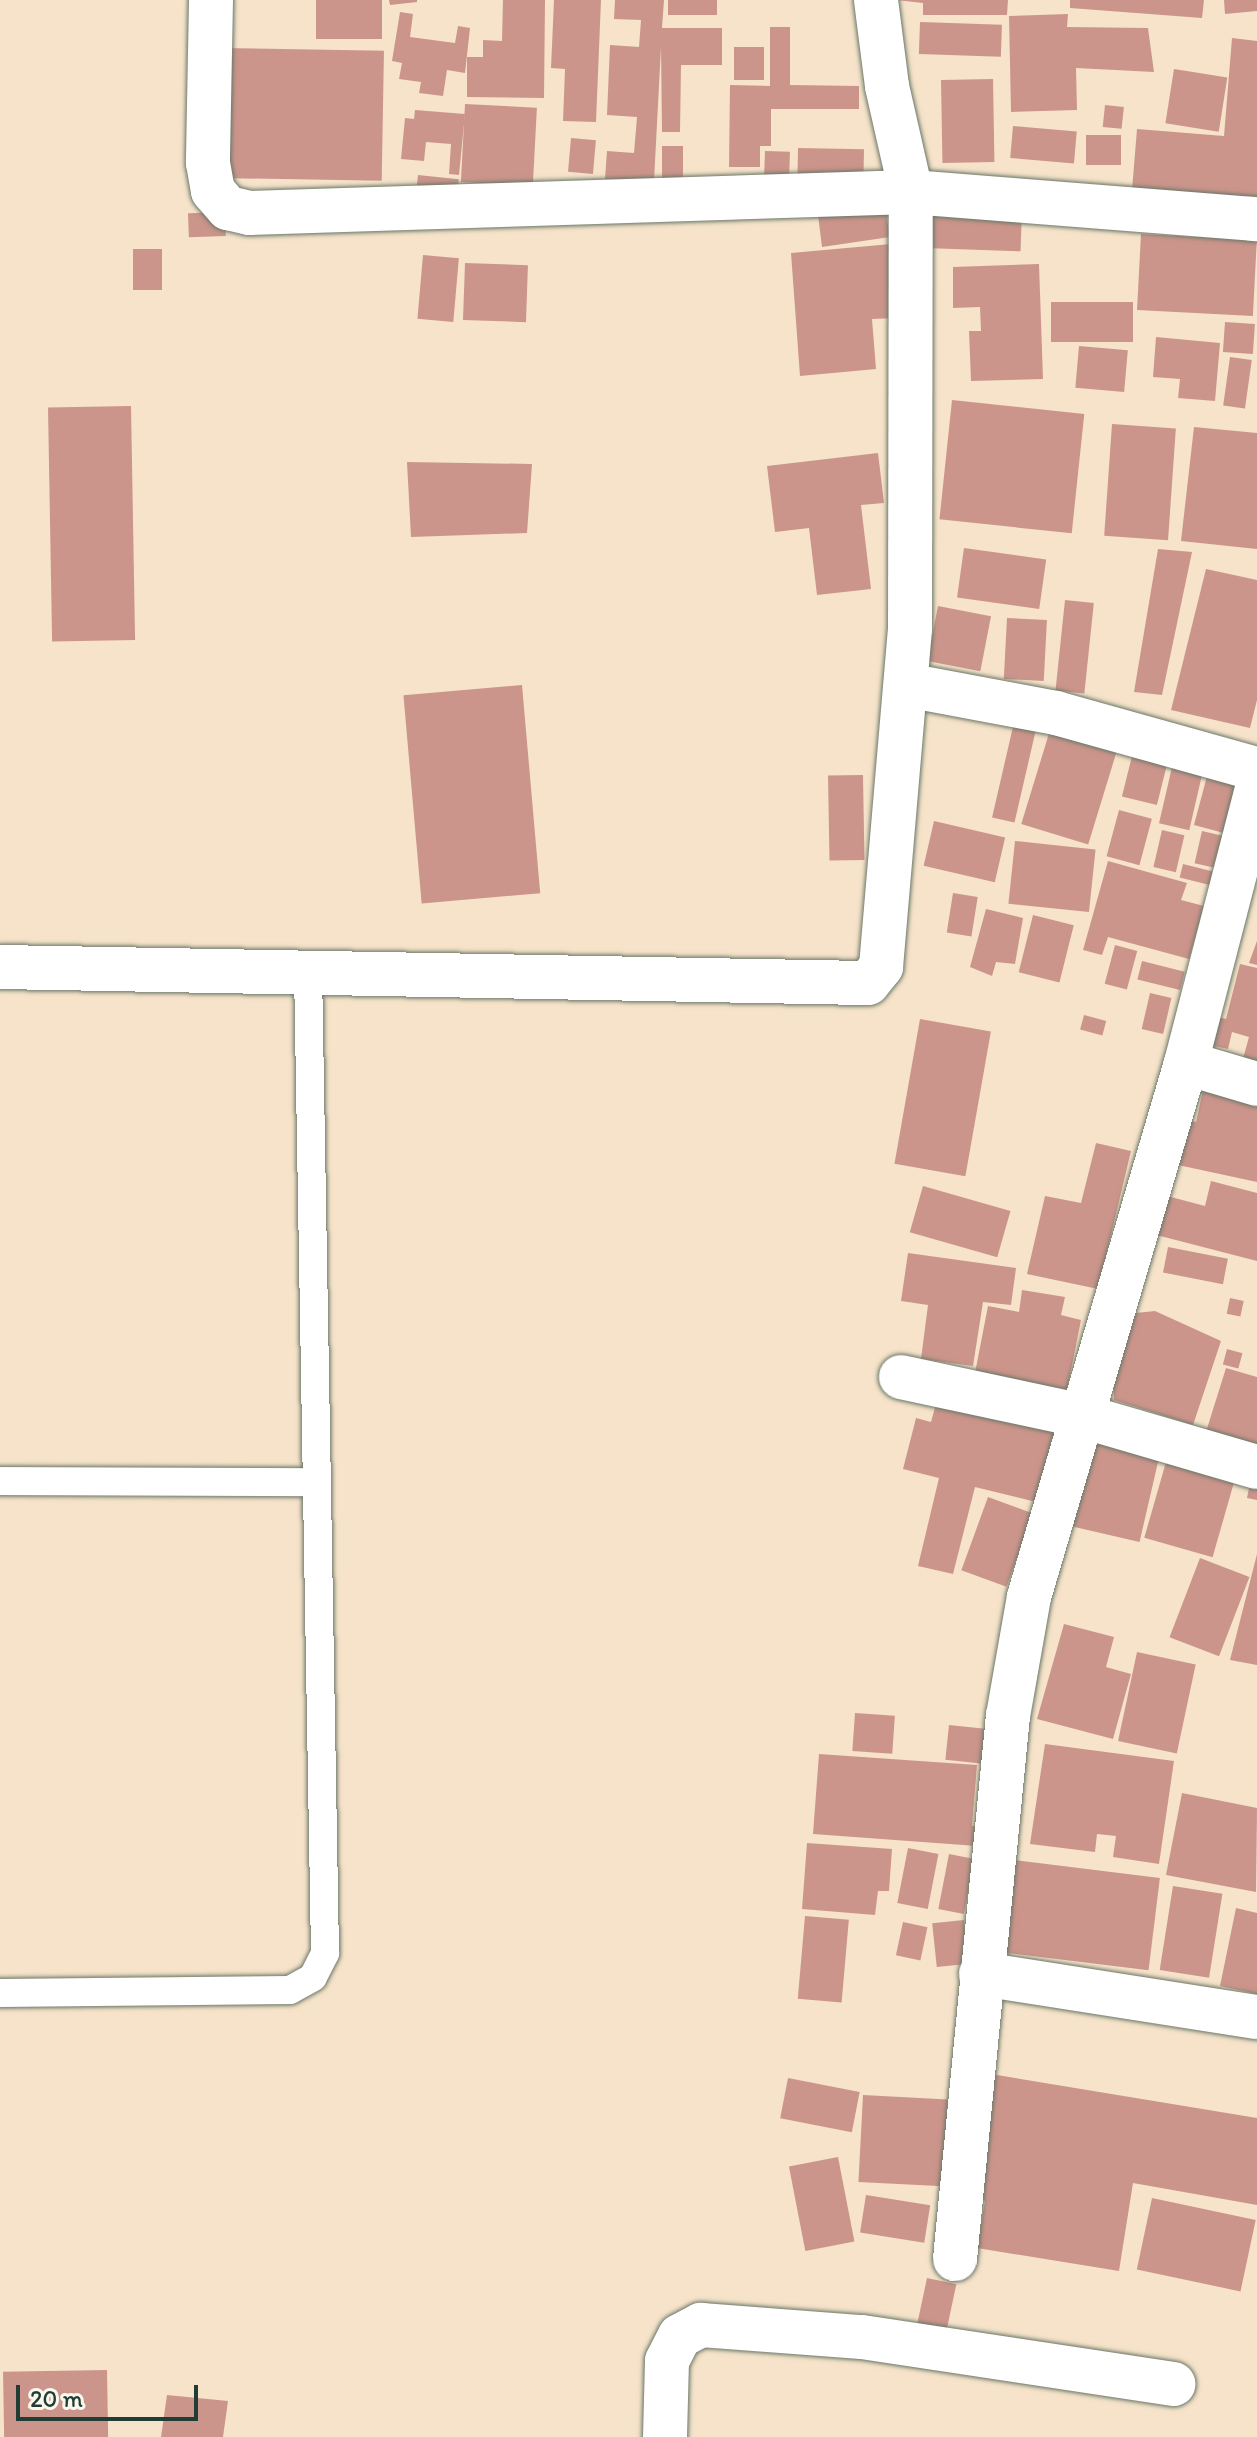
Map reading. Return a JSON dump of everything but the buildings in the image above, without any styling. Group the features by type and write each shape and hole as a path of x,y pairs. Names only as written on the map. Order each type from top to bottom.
{"street":[{"path":"211,0 208,163 213,191 228,208 249,213 911,192 1257,219"},
{"path":"0,967 868,983 881,967 906,685 911,192 887,86 876,0"},
{"path":"906,685 1056,713 1257,769"},
{"path":"955,2259 1008,1716 1023,1627 1079,1415 1186,1063 1257,789"},
{"path":"1186,1063 1257,1084"},
{"path":"901,1377 1079,1415 1257,1467"},
{"path":"981,1974 1257,2017"},
{"path":"665,2437 667,2361 680,2336 701,2325 862,2337 1173,2384"}],"lane":[{"path":"0,1993 290,1990 313,1977 325,1953 308,974"},
{"path":"0,1481 315,1482"}]}
